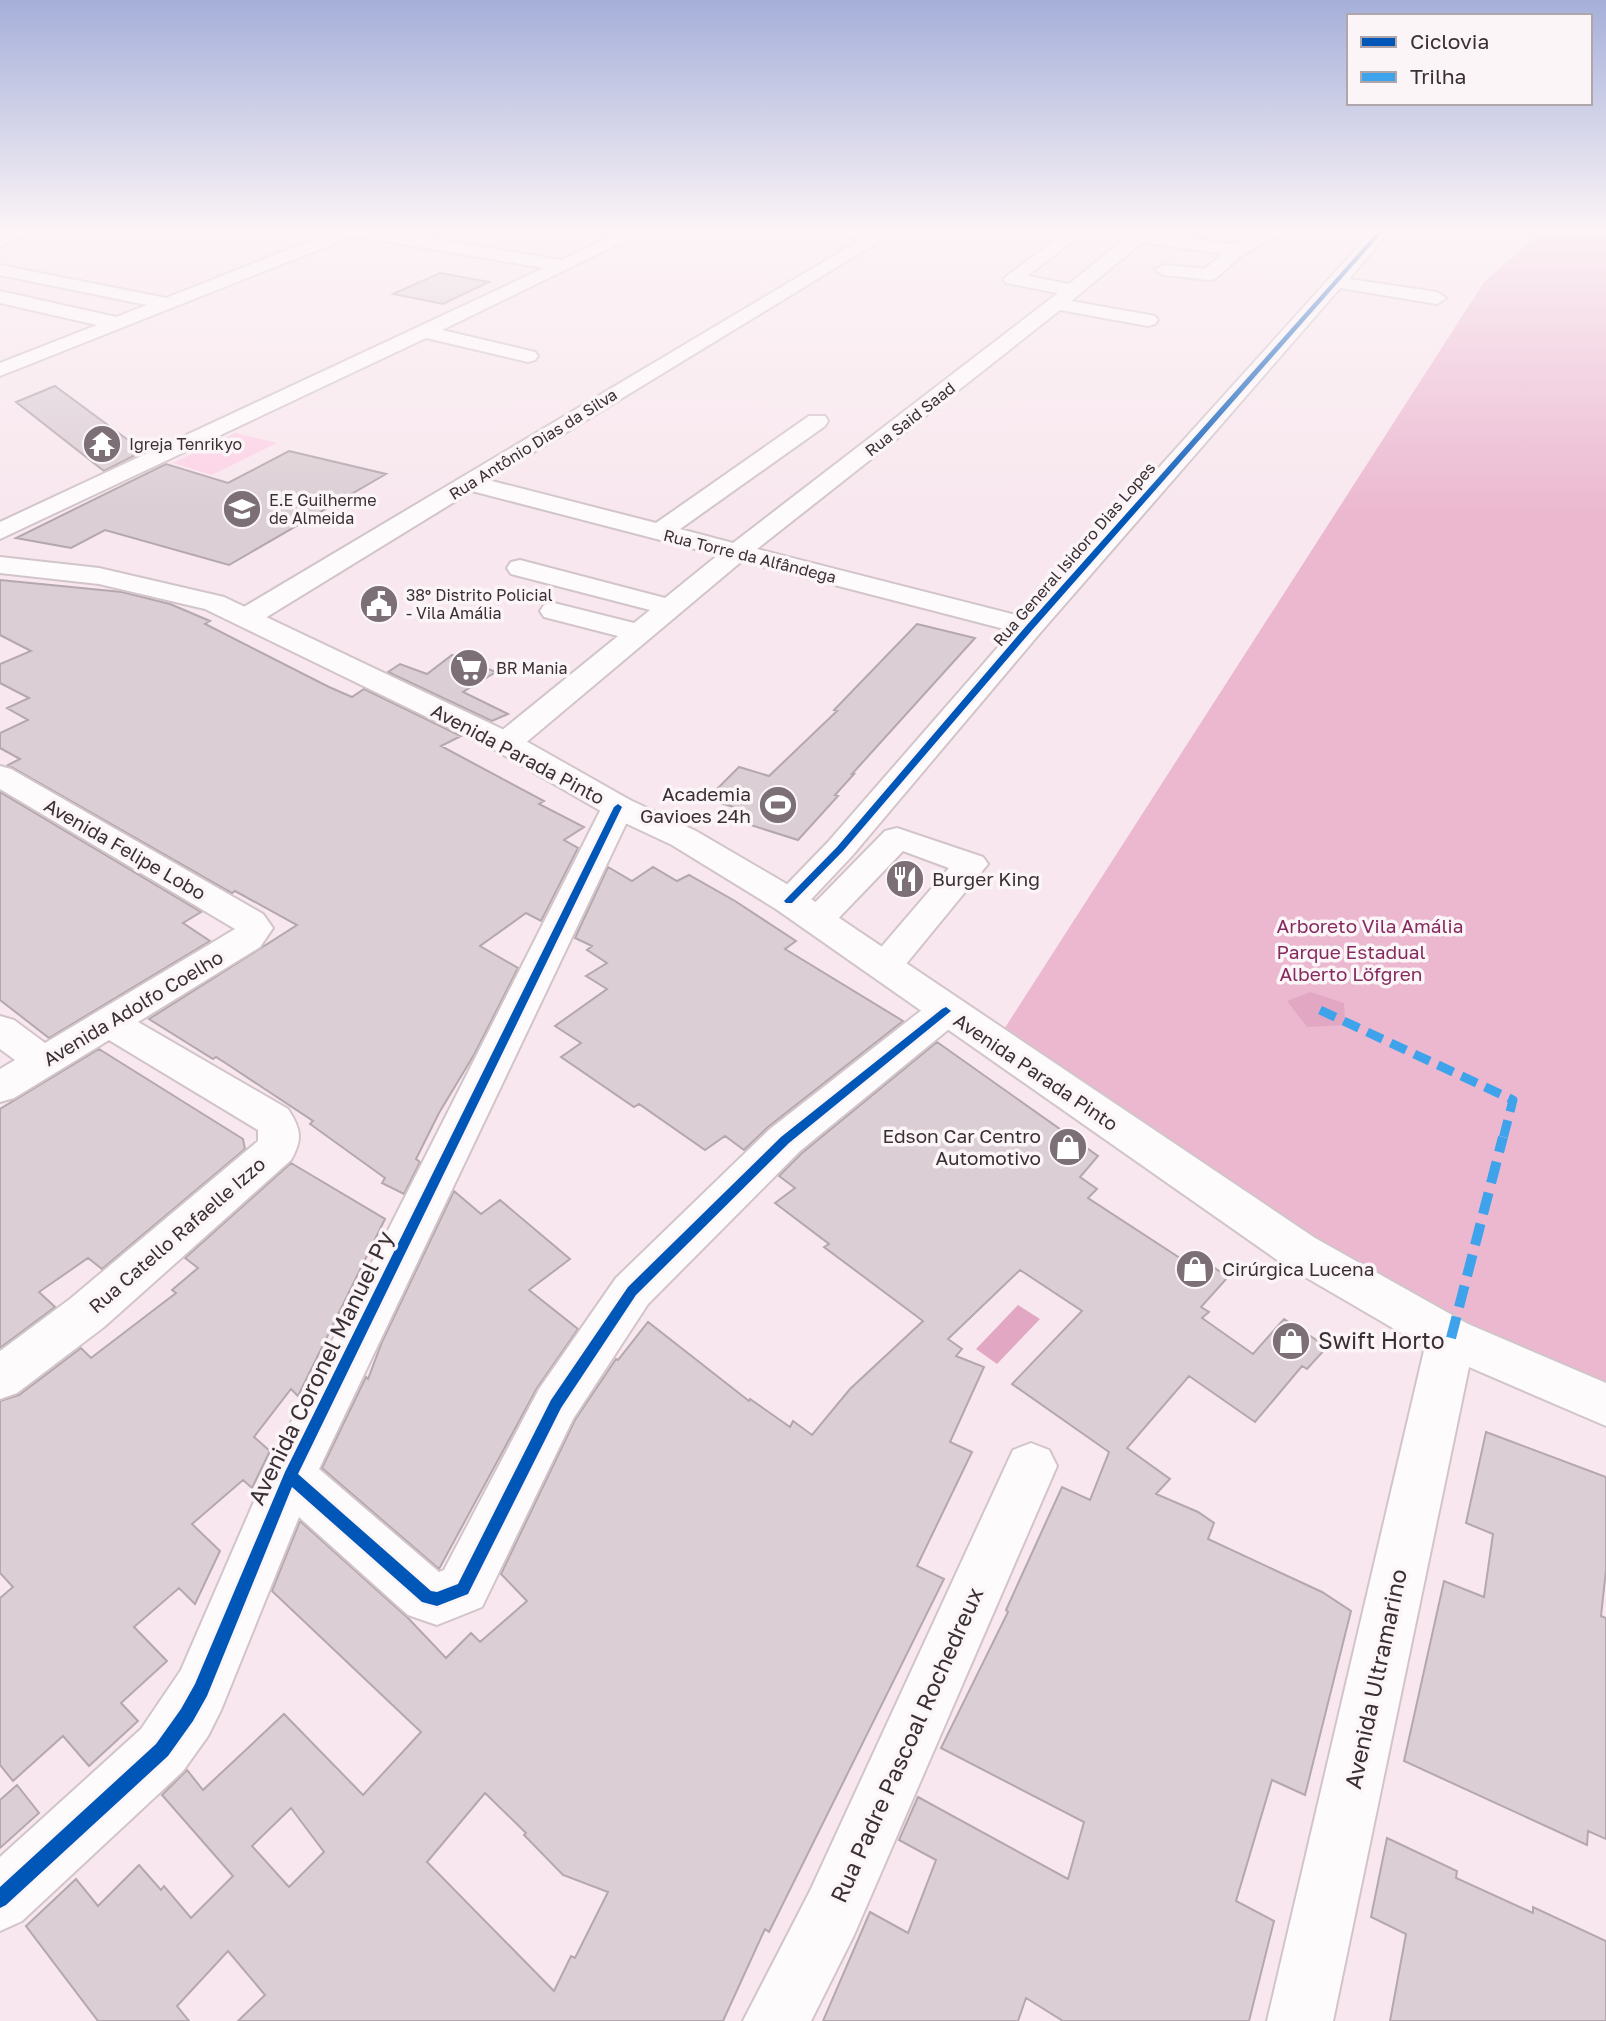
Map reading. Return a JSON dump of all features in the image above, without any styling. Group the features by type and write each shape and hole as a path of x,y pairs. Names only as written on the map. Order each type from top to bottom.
{"street":[{"path":"111,322 119,324"},
{"path":"0,370 123,322"},
{"path":"0,531 446,322"},
{"name":"Rua Antônio Dias da Silva","path":"247,617 734,322"},
{"name":"Rua Said Saad","path":"506,743 736,553 1032,322"},
{"name":"Rua General Isidoro Dias Lopes","path":"803,911 840,849 1030,627 1299,322"},
{"path":"426,332 528,356"},
{"path":"0,354 26,360"},
{"path":"658,533 817,421"},
{"name":"Rua Torre da Alfândega","path":"470,483 1030,627"},
{"name":"Avenida Parada Pinto","path":"0,565 99,576 144,584 214,603 506,743 618,807 684,838 803,911 1299,1251 1451,1338 1606,1405"},
{"path":"520,568 669,607"},
{"path":"554,611 639,633"},
{"name":"Avenida Felipe Lobo","path":"1,777 250,922"},
{"name":"Avenida Coronel Manuel Py","path":"0,1899 162,1750 187,1715 201,1690 290,1476 618,807"},
{"path":"803,911 897,838 971,864 884,966"},
{"name":"Avenida Adolfo Coelho","path":"0,1088 247,939 255,929 250,922"},
{"path":"290,1476 427,1597 437,1599 463,1589 556,1404 632,1291 785,1140 946,1011"},
{"name":"Rua Catello Rafaelle Izzo","path":"0,1378 87,1313 276,1149 280,1141 280,1130 273,1120 110,1023"},
{"path":"0,1029 43,1061"},
{"name":"Avenida Ultramarino","path":"1300,2021 1451,1338"},
{"name":"Rua Padre Pascoal Rochedreux","path":"776,2021 832,1913 1031,1466"}],"shaded area":[{"path":"235,433 277,443 212,475 173,463"},
{"path":"1310,992 1344,1003 1345,1025 1307,1027 1287,1001"},
{"path":"1018,1305 1040,1319 997,1364 976,1349"}],"green space":[{"name":"Parque Estadual Alberto Löfgren","path":"1458,322 1606,322 1606,1384 1451,1320 1319,1247 999,1037"}],"building":[{"path":"55,386 143,451 104,471 16,402"},
{"path":"289,451 386,474 229,565 105,530 71,548 16,538 166,464 228,483"},
{"path":"0,580 122,592 170,604 210,621 205,624 329,687 352,697 364,689 461,736 441,746 544,801 539,804 584,827 564,840 578,848 541,921 526,913 480,946 518,968 475,1053 439,1113 416,1159 420,1162 404,1194 382,1183 385,1178 310,1124 313,1121 216,1057 213,1059 149,1019 297,925 235,891 232,893 8,765 20,759 0,748 0,733 28,720 7,708 29,698 0,683 0,664 31,651 0,635"},
{"path":"917,624 975,638 852,774 835,795 838,796 798,840 738,821 747,811 707,799 739,767 769,776 837,711 834,710"},
{"path":"452,655 496,672 463,692 508,714 492,721 388,672 400,664 427,674"},
{"path":"0,792 201,912 183,923 210,941 49,1038 0,1000"},
{"path":"608,867 632,881 653,867 677,881 689,875 796,941 785,949 903,1021 768,1127 744,1150 725,1136 705,1150 639,1104 634,1107 561,1057 581,1043 555,1026 607,989 586,976 607,963 587,950 592,946 575,938"},
{"path":"937,1042 1098,1156 1080,1177 1097,1189 1088,1198 1183,1260 1191,1252 1228,1277 1201,1307 1209,1312 1202,1318 1253,1354 1284,1319 1327,1347 1307,1369 1302,1366 1255,1422 1189,1376 1127,1448 1170,1479 1156,1494 1198,1512 1214,1523 1208,1539 1322,1592 1351,1611 1305,1795 1272,1780 1236,1901 1274,1921 1249,2021 1063,2021 1026,1998 1018,2021 823,2021 870,1912 908,1933 936,1860 899,1840 918,1797 1068,1879 1084,1822 941,1748 1008,1612 1006,1610 1062,1487 1090,1500 1109,1452 1012,1384 1082,1311 1020,1270 948,1339 962,1349 956,1356 984,1367 950,1442 972,1452 917,1566 944,1579 769,1932 765,1929 723,2021 238,2021 265,1995 228,1951 177,2006 189,2021 98,2021 26,1926 76,1879 98,1906 139,1865 161,1890 164,1886 191,1918 233,1876 162,1795 187,1770 203,1790 284,1714 363,1795 421,1732 272,1591 300,1521 408,1618 446,1658 471,1633 480,1642 527,1601 501,1574 575,1420 616,1359 618,1360 648,1322 749,1401 750,1399 790,1427 793,1421 812,1435 850,1389 923,1321 824,1247 829,1244 775,1203 795,1188 779,1176 802,1153","holes":["485,1793 526,1833 524,1835 563,1875 608,1892 575,1958 571,1956 554,1991 427,1862","291,1808 324,1852 289,1887 252,1846"]},
{"path":"99,1049 243,1139 245,1149 102,1269 88,1258 39,1292 55,1307 0,1348 0,1109"},
{"path":"291,1163 385,1219 298,1396 291,1389 254,1437 270,1451 252,1488 243,1480 192,1524 220,1551 195,1604 179,1588 134,1627 167,1661 121,1703 138,1721 89,1766 63,1736 13,1781 0,1765 0,1598 13,1587 0,1573 0,1401 19,1395 81,1348 91,1358 176,1293 172,1290 198,1268 185,1258"},
{"path":"454,1191 481,1214 500,1200 570,1259 529,1290 578,1329 537,1388 439,1569 322,1468 366,1377 368,1379 382,1342"},
{"path":"1486,1432 1606,1477 1606,1570 1601,1616 1606,1618 1606,1839 1588,1831 1587,1845 1404,1761 1444,1581 1484,1597 1493,1534 1466,1523"},
{"path":"17,1785 39,1813 0,1848 0,1800"},
{"path":"1387,1838 1457,1871 1456,1878 1533,1913 1533,1907 1606,1941 1606,2021 1390,2021 1406,1934 1371,1917"}],"marked path":[{"path":"1320,1010 1513,1100 1451,1338"}],"cycle path":[{"path":"789,901 840,849 1030,627 1300,322"},
{"path":"0,1899 162,1750 187,1715 201,1690 290,1476 618,807"},
{"path":"290,1476 427,1597 437,1599 463,1589 556,1404 632,1291 785,1140 946,1011"}],"place":[{"name":"Igreja Tenrikyo","path":"102,444"},
{"name":"E.E Guilherme de Almeida","path":"242,509"},
{"name":"38º Distrito Policial - Vila Amália","path":"379,604"},
{"name":"BR Mania","path":"469,668"},
{"name":"Academia Gavioes 24h","path":"778,805"},
{"name":"Burger King","path":"905,879"},
{"name":"Edson Car Centro Automotivo","path":"1068,1147"},
{"name":"Cirúrgica Lucena","path":"1195,1269"},
{"name":"Swift Horto","path":"1291,1341"}],"park label":[{"name":"Arboreto Vila Amália","path":"1370,926"}]}
